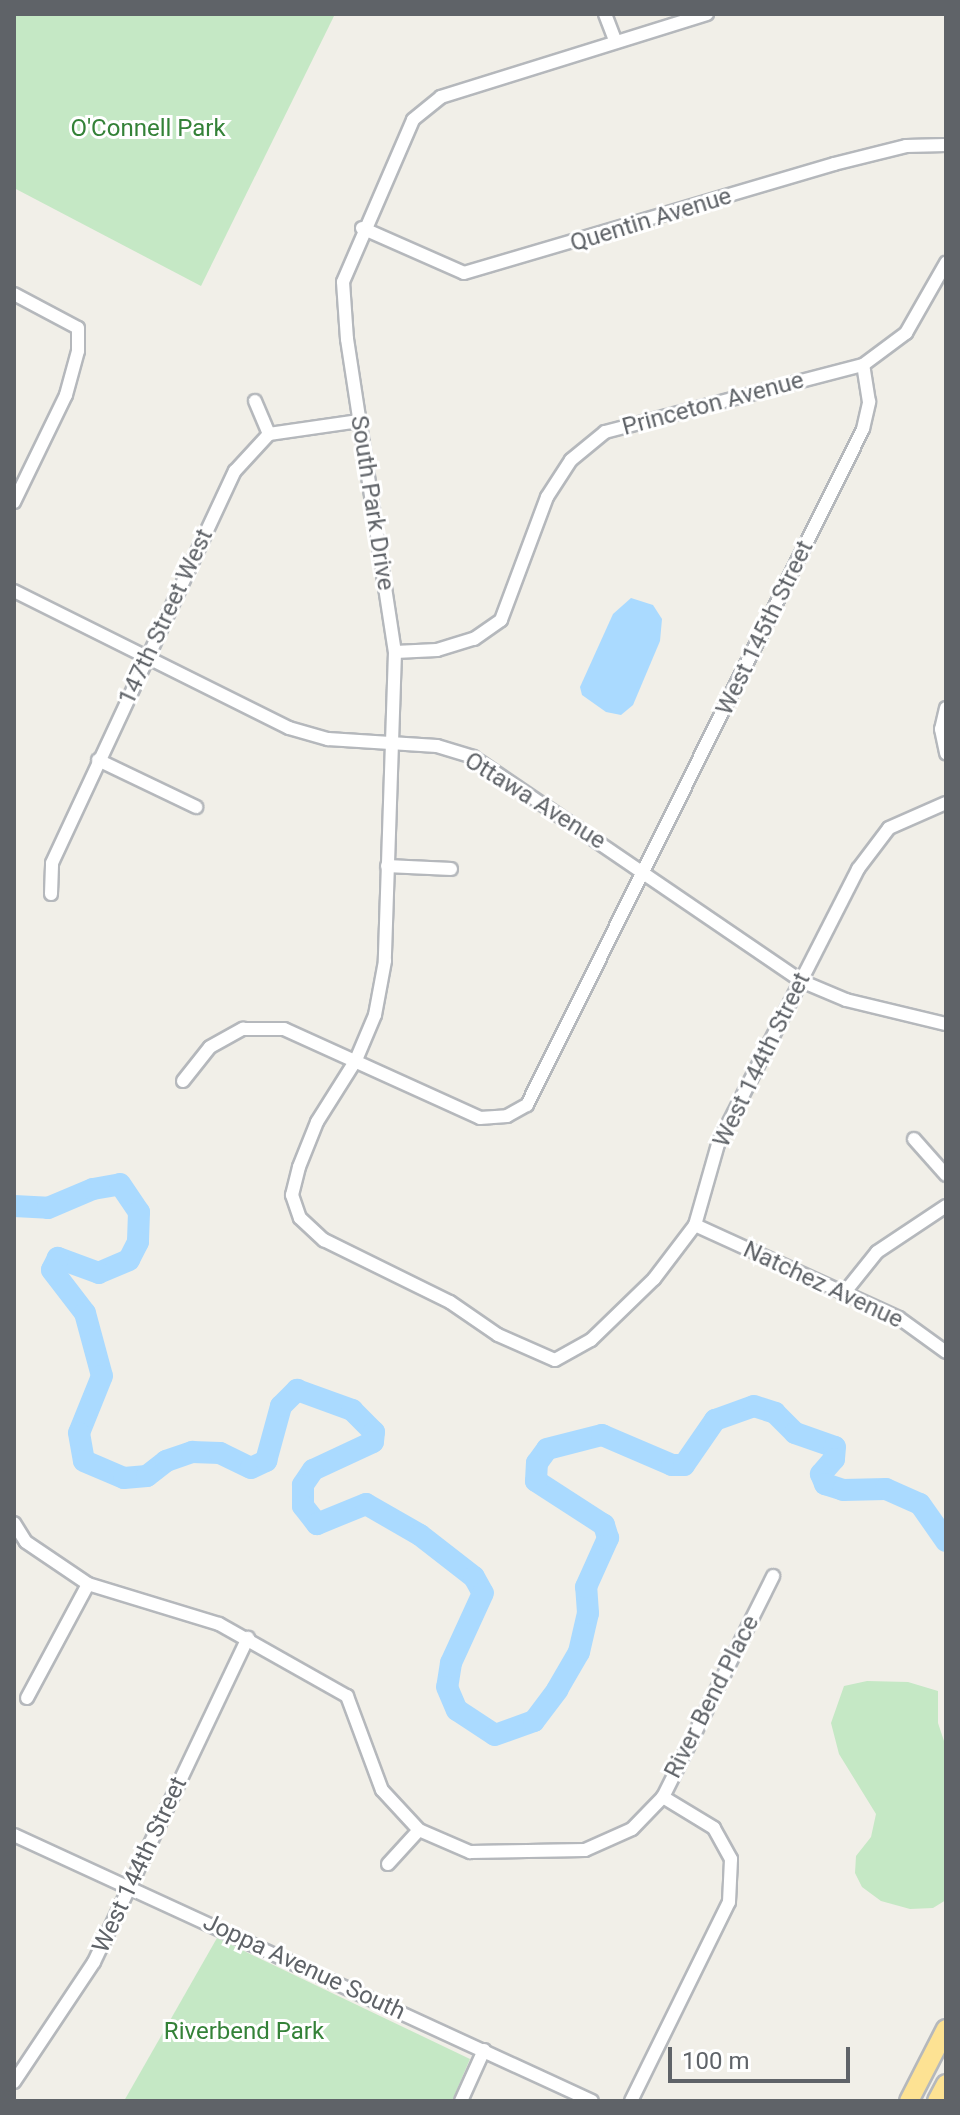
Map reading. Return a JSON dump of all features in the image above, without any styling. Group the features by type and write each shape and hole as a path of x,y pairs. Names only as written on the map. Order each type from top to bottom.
{"highway":[{"path":"909,2101 946,2029"},
{"path":"937,2101 946,2084"}],"street":[{"path":"605,14 616,42"},
{"name":"South Park Drive","path":"555,1360 498,1335 450,1302 324,1240 300,1218 292,1195 317,1122 356,1060 375,1015 385,961 395,652 359,421 343,282 362,228 413,120 441,97 707,14"},
{"name":"Quentin Avenue","path":"362,228 464,273 834,164 906,146 946,145"},
{"path":"863,365 906,333 946,263"},
{"path":"14,294 78,328 78,351 66,395 14,502"},
{"name":"Princeton Avenue","path":"395,652 449,646 474,639 501,620 547,497 571,460 605,432 863,365"},
{"name":"West 145th Street","path":"356,1060 480,1118 507,1116 527,1105 540,1086 580,1006 863,429 869,402 863,365"},
{"path":"255,401 269,434 359,421"},
{"name":"147th Street West","path":"51,894 52,863 146,655 235,471 269,434"},
{"name":"Ottawa Avenue","path":"14,591 289,728 328,739 437,746 473,757 588,831 644,874 801,981 846,1000 946,1024"},
{"path":"946,708 941,729 946,753"},
{"path":"98,760 196,807"},
{"name":"West 144th Street","path":"555,1360 591,1340 654,1279 695,1225 718,1144 858,869 889,828 946,803"},
{"path":"387,866 451,869"},
{"path":"183,1081 210,1047 243,1029 284,1029 356,1060"},
{"path":"914,1139 946,1175"},
{"path":"845,1292 877,1252 946,1206"},
{"name":"Natchez Avenue","path":"695,1225 899,1318 946,1352"},
{"path":"14,1523 26,1542 88,1584 150,1607 184,1612 248,1638 347,1696 382,1790 419,1830 470,1852 533,1855 585,1850 632,1829 663,1797"},
{"name":"River Bend Place","path":"631,2101 729,1902 731,1859 714,1828 663,1797 773,1576"},
{"path":"27,1698 88,1584"},
{"name":"West 144th Street","path":"14,2082 94,1962 248,1638"},
{"path":"388,1864 419,1830"},
{"name":"Joppa Avenue South","path":"14,1835 131,1885 592,2101"},
{"path":"461,2101 484,2050"}],"green space":[{"name":"O'Connell Park","path":"14,14 335,14 201,286 14,188"},
{"path":"867,1681 908,1682 938,1691 938,1723 946,1747 946,1900 933,1908 910,1909 881,1901 862,1887 855,1873 856,1856 871,1837 876,1814 839,1754 831,1723 844,1686"},
{"name":"Riverbend Park","path":"217,1938 470,2059 452,2101 124,2101"}],"water":[{"path":"631,598 653,605 662,619 660,641 633,705 621,715 606,712 582,695 580,687 613,614"}],"waterway":[{"path":"14,1206 48,1208 93,1189 120,1184 139,1212 138,1242 129,1260 99,1273 58,1258 52,1270 85,1313 102,1376 79,1433 84,1461 124,1478 147,1476 166,1461 192,1452 220,1453 251,1468 266,1461 281,1406 297,1390 352,1410 374,1432 373,1442 313,1470 303,1485 303,1506 317,1524 366,1504 420,1535 474,1577 483,1593 451,1663 447,1687 457,1710 495,1735 534,1721 579,1652 588,1613 586,1587 608,1538 604,1525 536,1481 537,1463 547,1449 602,1435 672,1465 684,1465 715,1420 754,1406 775,1413 795,1433 835,1447 834,1459 821,1474 825,1484 843,1490 886,1489 920,1504 946,1541"}]}
